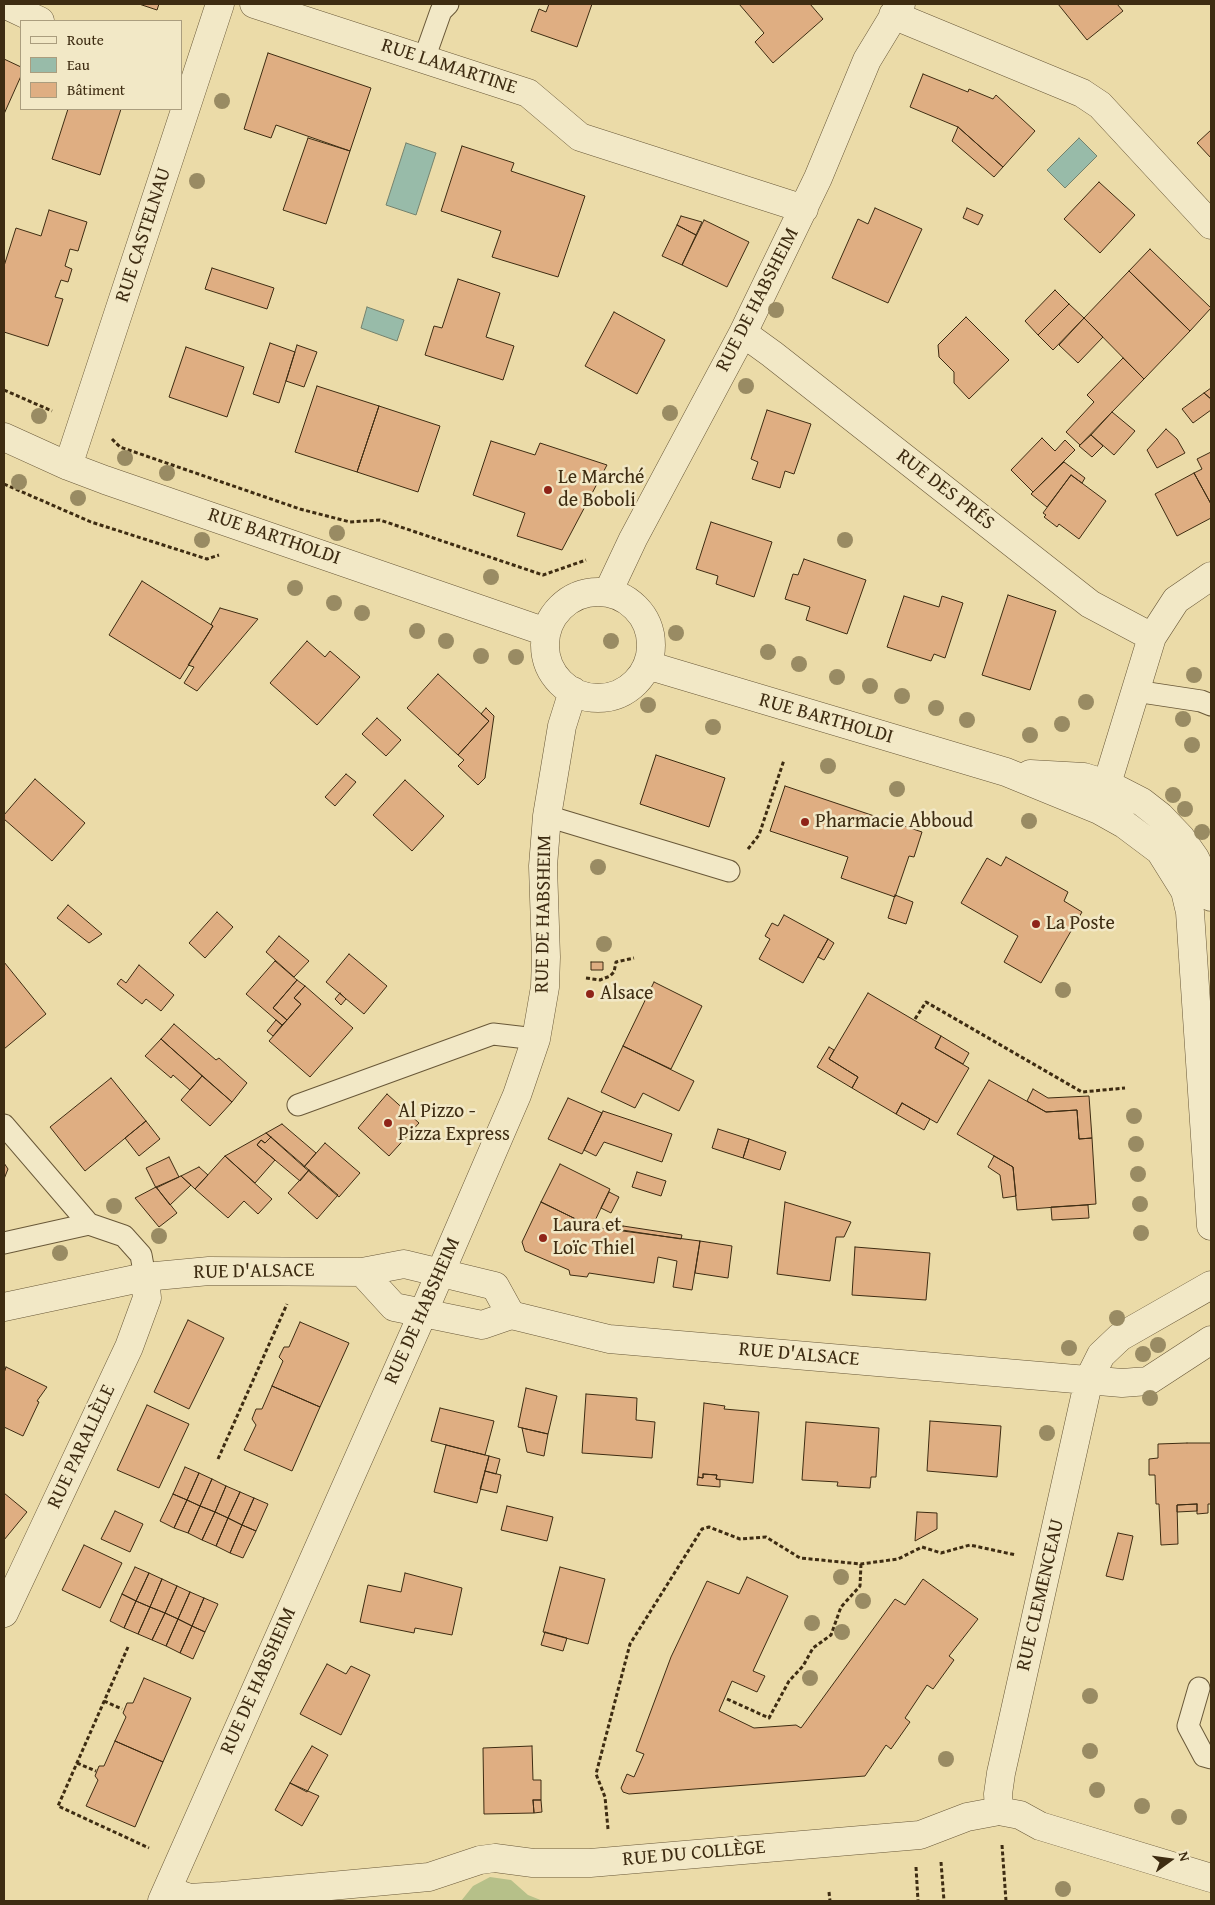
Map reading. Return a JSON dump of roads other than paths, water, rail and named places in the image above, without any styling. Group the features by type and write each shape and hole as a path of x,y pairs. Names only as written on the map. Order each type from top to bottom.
{"street":[{"path":"4,4 38,20"},
{"name":"RUE CASTELNAU","path":"182,96 189,73 220,4"},
{"name":"RUE LAMARTINE","path":"254,4 528,93 580,137 804,209"},
{"path":"897,10 1082,93 1100,105 1211,225"},
{"name":"RUE DE HABSHEIM","path":"608,592 633,539 743,333 804,209 867,60 897,10"},
{"name":"RUE CASTELNAU","path":"68,466 178,110"},
{"name":"RUE DES PRÉS","path":"743,333 1090,604 1152,637"},
{"name":"RUE BARTHOLDI","path":"4,437 68,466 546,632"},
{"path":"1203,887 1124,824 1099,810 1152,637 1176,600 1211,576"},
{"path":"592,592 608,592 625,599 638,610 647,626 651,644 647,665 640,678 626,690 609,697 590,697 573,691 559,681 549,666 545,649 546,632 552,617 563,604 576,596 592,592"},
{"name":"RUE BARTHOLDI","path":"647,665 1006,772 1099,810"},
{"name":"RUE DE HABSHEIM","path":"165,1895 518,1095 536,1039 545,987 543,866 547,816 562,726 573,691"},
{"name":"RUE BARTHOLDI","path":"1006,772 1084,777 1107,784"},
{"path":"1107,784 1142,802 1160,816 1181,838 1203,887"},
{"path":"1203,887 1190,912 1211,1226"},
{"name":"RUE D'ALSACE","path":"4,1308 145,1277 209,1271 362,1272 404,1264 495,1286 511,1315 610,1339 1122,1383 1148,1381 1211,1340"},
{"path":"362,1272 394,1307 482,1325 511,1315"},
{"name":"RUE PARALLÈLE","path":"4,1613 129,1347 147,1298 145,1277"},
{"path":"1089,1379 1101,1355 1120,1336 1211,1285"},
{"name":"RUE CLEMENCEAU","path":"999,1811 998,1794 1002,1774 1089,1379"},
{"name":"RUE DU COLLÈGE","path":"165,1895 189,1898 222,1896 429,1876 480,1860 495,1858 533,1863 590,1864 920,1836 967,1817 999,1811 1020,1815 1040,1826 1211,1878"}],"lane":[{"path":"424,59 441,11 448,4"},
{"path":"1135,691 1201,701 1211,705"},
{"path":"547,816 729,871"},
{"path":"298,1105 493,1034 536,1039"},
{"path":"4,1125 89,1224 124,1236 141,1255 145,1277"},
{"path":"4,1244 89,1224"},
{"path":"1199,1688 1188,1726 1204,1756 1211,1758"}],"water":[{"path":"1079,138 1097,156 1065,188 1047,170"},
{"path":"406,143 436,153 416,215 386,205"},
{"path":"367,307 404,320 397,341 361,328"}],"place":[{"name":"Le Marché de Boboli","path":"548,490"},
{"name":"Pharmacie Abboud","path":"805,822"},
{"name":"La Poste","path":"1036,924"},
{"name":"Alsace","path":"590,994"},
{"name":"Al Pizzo - Pizza Express","path":"388,1123"},
{"name":"Laura et Loïc Thiel","path":"543,1238"}]}
